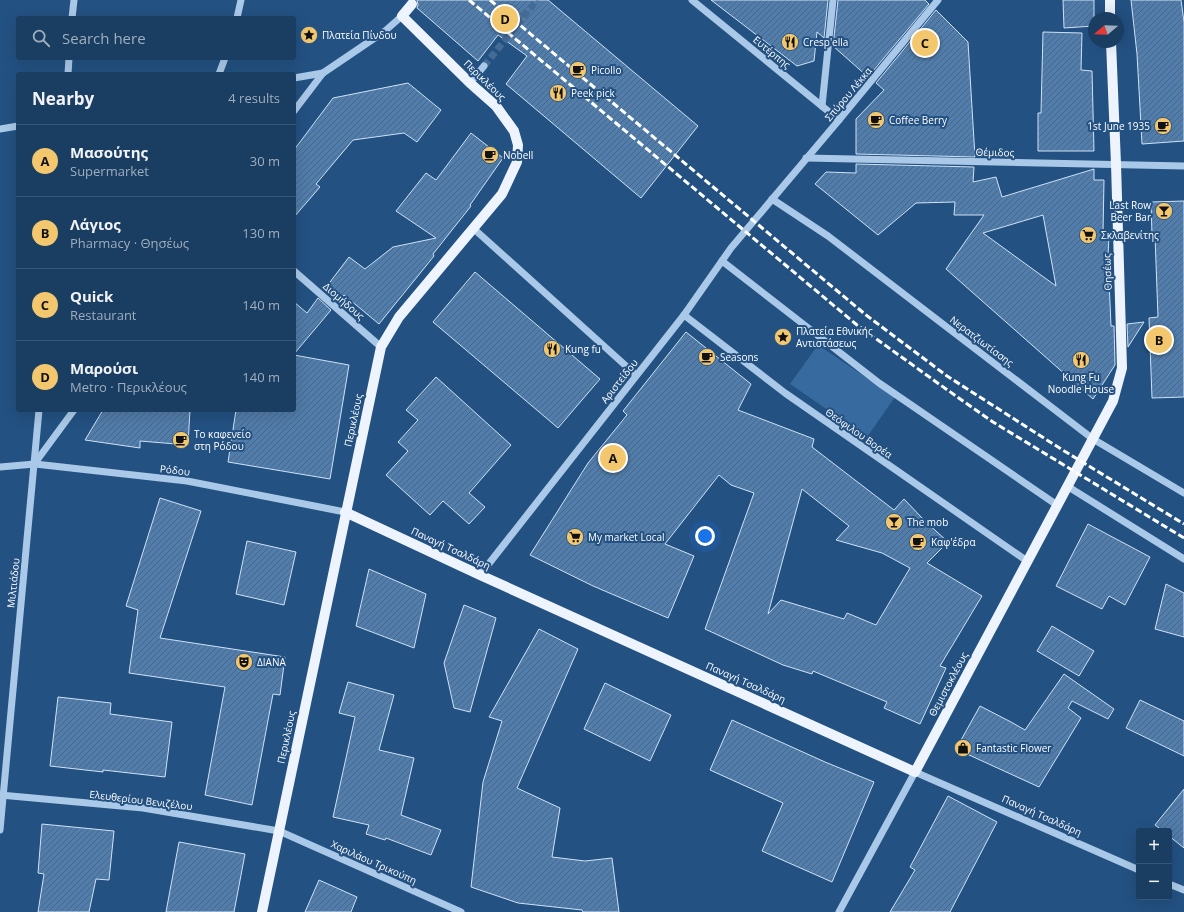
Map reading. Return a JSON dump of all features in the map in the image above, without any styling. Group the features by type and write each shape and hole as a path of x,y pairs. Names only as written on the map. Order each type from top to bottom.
{"main road":[{"path":"1110,0 1110,12"},
{"path":"402,16 412,4"},
{"name":"Περικλέους","path":"262,912 381,346 399,317 502,194 517,162 518,145 514,132 496,106 470,83 402,16"},
{"name":"Θησέως","path":"1077,467 1113,401 1122,368 1111,48"},
{"name":"Θεμιστοκλέους","path":"915,772 1077,467"},
{"name":"Παναγή Τσαλδάρη","path":"345,512 480,575 915,772"}],"street":[{"path":"72,16 74,0"},
{"path":"237,16 241,0"},
{"name":"Ευτέρπης","path":"692,0 839,120"},
{"path":"822,106 833,0"},
{"name":"Σπύρου Λέκκα","path":"772,199 938,0"},
{"path":"296,108 323,73 385,31 402,16"},
{"path":"68,72 69,60"},
{"path":"220,72 224,60"},
{"path":"470,83 484,66"},
{"path":"296,78 323,73"},
{"path":"0,129 16,126"},
{"name":"Θέμιδος","path":"806,158 1184,166"},
{"name":"Αριστείδου","path":"480,575 684,315 731,248 772,199"},
{"name":"Νερατζιωτίσσης","path":"772,199 828,236 1093,439 1184,493"},
{"path":"473,228 636,375"},
{"path":"722,261 879,383 1057,505"},
{"name":"Διομήδους","path":"296,273 381,346"},
{"name":"Θεόφιλου Βορέα","path":"684,315 785,393 1027,561"},
{"name":"Μιλτιάδου","path":"0,830 1,795 40,412"},
{"path":"35,464 73,412"},
{"name":"Ρόδου","path":"0,467 35,464 187,481 345,512"},
{"path":"1067,486 1184,559"},
{"name":"Παναγή Τσαλδάρη","path":"915,772 1136,869"},
{"name":"Θεμιστοκλέους","path":"839,912 915,772"},
{"name":"Ελευθερίου Βενιζέλου","path":"1,795 143,808 279,831"},
{"name":"Χαριλάου Τρικούπη","path":"279,831 461,912"},
{"path":"1172,885 1184,890"}],"shaded area":[{"path":"818,345 895,397 867,437 790,384"}],"building":[{"path":"417,0 548,0 698,126 641,198 506,84 527,56 498,35 478,61 417,8"},
{"path":"711,0 828,0 824,38 817,32 814,61 797,66"},
{"path":"838,0 925,0 929,4 868,77 833,46"},
{"path":"1063,0 1094,0 1094,12 1088,12 1088,26 1064,28"},
{"path":"1131,0 1181,0 1184,22 1184,141 1142,144 1137,54"},
{"path":"936,10 968,42 975,157 856,154 856,119 884,90 876,83"},
{"path":"1043,32 1082,33 1081,70 1092,71 1094,151 1038,151 1038,113 1041,113"},
{"path":"408,83 441,110 417,142 404,133 353,140 316,184 320,187 296,215 296,147 333,98"},
{"path":"471,133 503,158 470,205 471,206 433,254 434,256 379,324 344,295 338,303 324,290 349,257 365,269 393,247 436,238 396,211 426,173 436,180"},
{"path":"856,164 974,167 973,182 996,177 1002,197 1094,169 1094,180 1104,180 1103,233 1109,234 1108,258 1111,326 1114,326 1115,365 1093,399 946,269 984,215 954,215 955,202 916,203 878,235 815,184 826,172 856,173","holes":["1043,215 1056,286 983,233"]},
{"path":"1184,201 1184,397 1152,398 1149,318 1158,317 1155,236 1152,236 1151,202"},
{"path":"475,272 600,379 558,428 433,322"},
{"path":"318,298 331,310 296,352 296,304 307,313"},
{"path":"1144,322 1128,347 1127,324"},
{"path":"686,332 751,384 738,410 814,439 812,447 894,510 904,499 948,542 927,563 982,596 940,666 946,668 920,724 884,708 887,702 813,671 812,674 783,665 705,629 754,493 731,485 719,475 665,544 694,556 668,618 593,586 530,555 588,463 627,415 623,411","holes":["802,489 849,526 836,540 882,553 910,568 876,625 847,613 844,619 781,600 768,614"]},
{"path":"296,355 349,365 330,479 228,462 236,412 296,412"},
{"path":"436,377 511,445 469,493 485,507 469,524 443,501 430,515 386,475 408,451 398,442 418,420 406,410"},
{"path":"102,412 190,412 188,445 140,441 140,448 85,440"},
{"path":"160,498 201,511 160,638 285,657 280,695 273,694 252,805 205,795 225,687 129,673 138,610 126,606"},
{"path":"1088,524 1150,557 1125,605 1109,596 1102,609 1056,586"},
{"path":"247,541 296,552 284,605 236,594"},
{"path":"369,569 426,594 414,648 356,626"},
{"path":"1166,584 1184,593 1184,637 1155,629"},
{"path":"464,605 496,618 470,712 454,708 444,663"},
{"path":"1052,626 1094,651 1079,676 1037,651"},
{"path":"539,629 578,649 517,788 560,808 552,857 585,861 612,858 619,912 583,912 582,910 518,903 471,887 483,782 502,721 489,717"},
{"path":"1064,674 1114,709 1108,719 1072,701 1068,708 1081,718 1039,787 956,749 980,706 1025,730"},
{"path":"348,682 394,695 379,750 414,758 401,815 441,830 431,855 386,838 385,840 366,834 369,825 333,817 355,717 339,713"},
{"path":"605,683 671,715 650,761 584,729"},
{"path":"58,697 111,703 110,714 172,722 165,777 50,766"},
{"path":"1140,700 1184,721 1184,756 1126,728"},
{"path":"732,720 825,762 874,782 832,882 762,851 783,803 710,770"},
{"path":"1184,789 1184,848 1172,838 1172,828 1159,828 1155,825"},
{"path":"948,796 997,822 950,912 890,912 915,870 910,867"},
{"path":"42,824 114,831 109,880 96,879 89,912 38,912 44,874 38,873"},
{"path":"179,842 245,854 234,912 166,912"},
{"path":"319,880 357,897 351,912 305,912"}],"tunnel":[{"path":"484,66 537,0"}],"railway":[{"path":"469,0 857,325 993,422 1184,538"},
{"path":"490,0 866,315 947,376 1061,449 1184,524"}],"place":[{"name":"Μαρούσι","path":"505,19"},
{"name":"Πλατεία Πίνδου","path":"309,35"},
{"name":"Cresp'ella","path":"790,42"},
{"name":"Quick","path":"925,43"},
{"name":"Picollo","path":"578,70"},
{"name":"Peek pick","path":"558,93"},
{"name":"Coffee Berry","path":"876,120"},
{"name":"1st June 1935","path":"1163,126"},
{"name":"Nobell","path":"490,155"},
{"name":"Last Row Beer Bar","path":"1164,211"},
{"name":"Σκλαβενίτης","path":"1088,235"},
{"name":"Πλατεία Εθνικής Αντιστάσεως","path":"783,337"},
{"name":"Λάγιος","path":"1159,340"},
{"name":"Kung fu","path":"552,349"},
{"name":"Seasons","path":"707,357"},
{"name":"Kung Fu Noodle House","path":"1081,360"},
{"name":"Το καφενείο στη Ρόδου","path":"181,440"},
{"name":"Μασούτης","path":"613,458"},
{"name":"The mob","path":"894,522"},
{"name":"My market Local","path":"575,537"},
{"name":"Καφ'έδρα","path":"918,542"},
{"name":"ΔΙΑΝΑ","path":"244,662"},
{"name":"Fantastic Flower","path":"963,748"}]}
